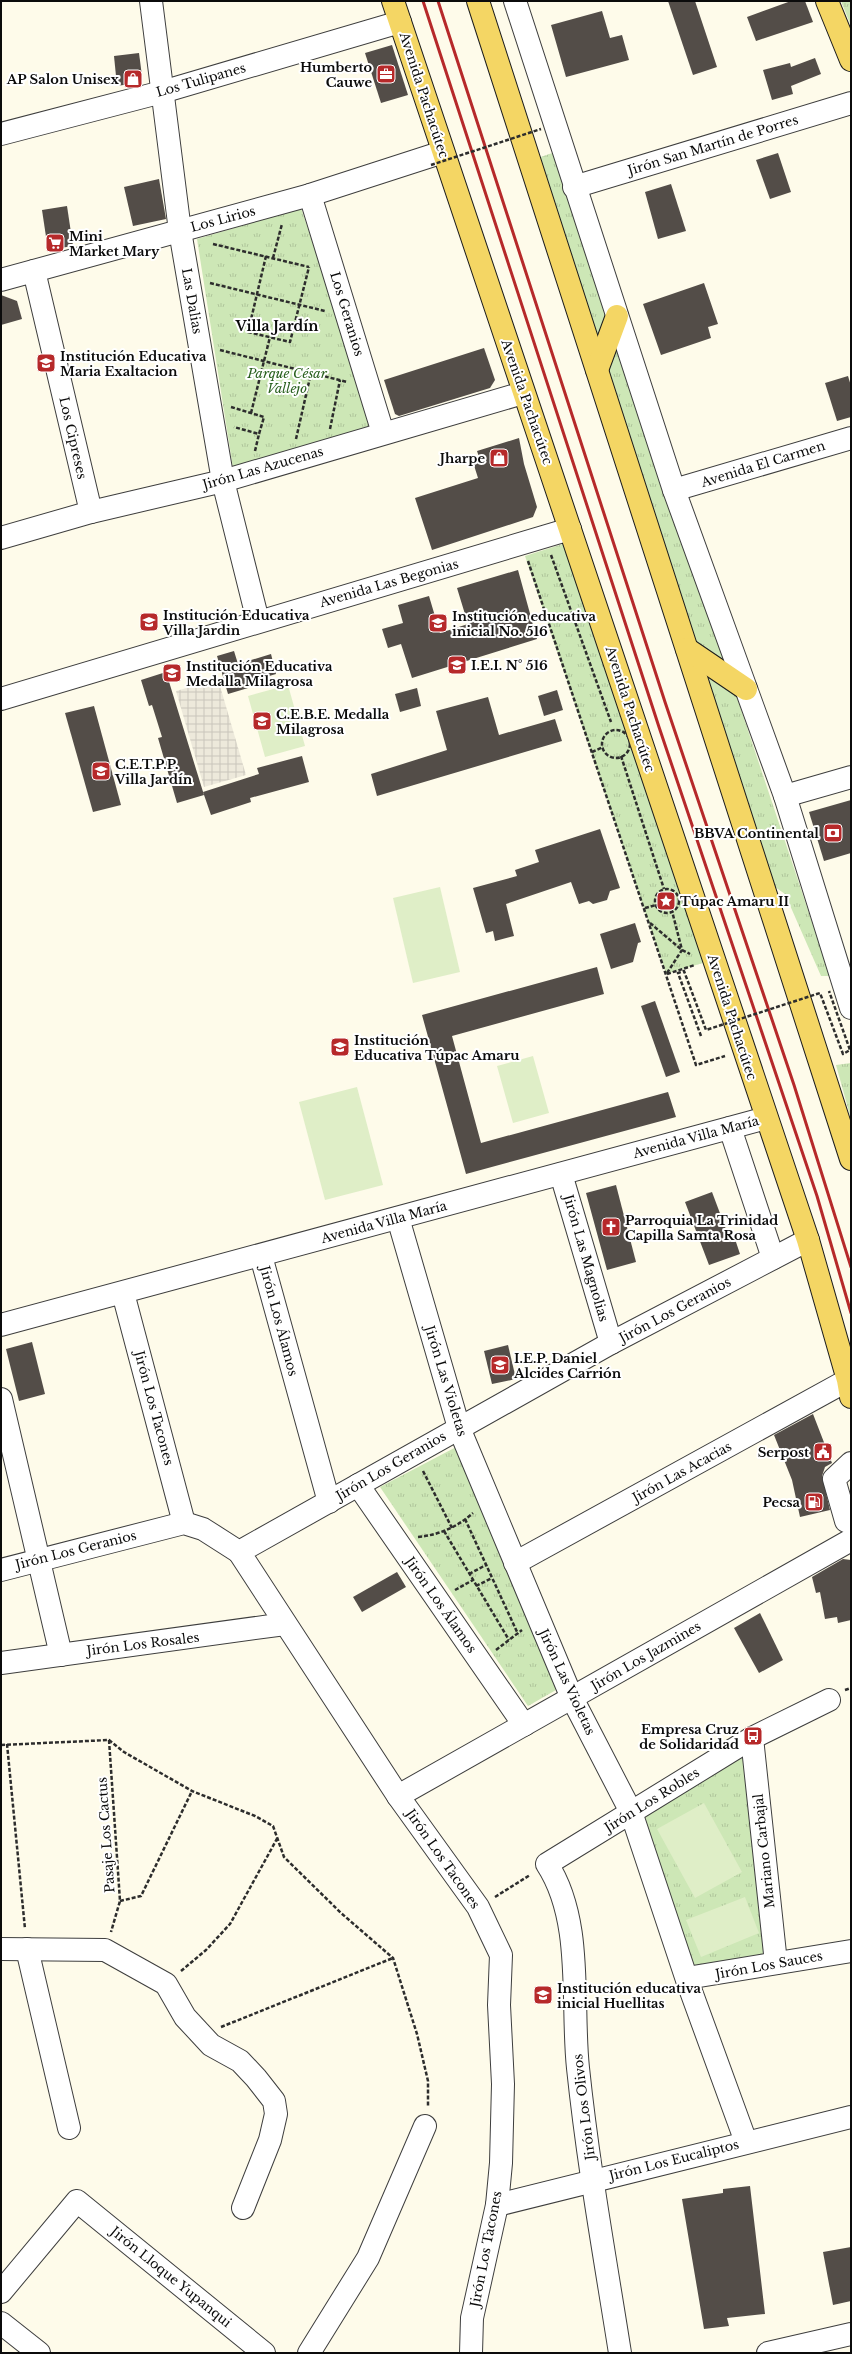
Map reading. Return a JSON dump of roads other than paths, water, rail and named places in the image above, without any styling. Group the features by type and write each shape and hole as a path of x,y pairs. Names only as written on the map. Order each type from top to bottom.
{"main road":[{"name":"Avenida Pachacútec","path":"393,1 437,158 523,393 570,529 808,1240 850,1389"},
{"path":"478,1 851,1159"},
{"path":"827,1 851,60"},
{"path":"597,370 617,316"},
{"path":"687,649 746,689"}],"street":[{"name":"Las Dalias","path":"150,1 180,231 223,481 258,621"},
{"path":"515,1 574,187 674,490 785,796 851,1008"},
{"name":"Los Tulipanes","path":"1,134 162,92 400,22"},
{"name":"Jirón San Martín de Porres","path":"574,187 850,106"},
{"name":"Los Lirios","path":"1,280 310,195 437,158"},
{"name":"Los Geranios","path":"310,195 383,433"},
{"name":"Los Cipreses","path":"34,271 91,512"},
{"name":"Jirón Las Azucenas","path":"1,538 91,512 223,481 523,393"},
{"name":"Avenida El Carmen","path":"674,490 851,438"},
{"name":"Avenida Las Begonias","path":"1,699 570,529"},
{"path":"785,796 851,776"},
{"name":"Avenida Villa María","path":"1,1326 766,1118"},
{"path":"730,1128 773,1258"},
{"name":"Jirón Las Magnolias","path":"561,1174 611,1343"},
{"name":"Jirón Las Violetas","path":"398,1218 459,1428 572,1698 631,1812 687,1978 746,2142"},
{"name":"Jirón Los Geranios","path":"239,1552 611,1343 808,1240"},
{"name":"Jirón Los Álamos","path":"261,1256 329,1502"},
{"name":"Jirón Los Tacones","path":"123,1293 184,1523"},
{"name":"Jirón Las Acacias","path":"515,1563 850,1389"},
{"path":"1,1399 40,1560 61,1655"},
{"path":"851,1463 834,1479 846,1522 851,1523"},
{"name":"Jirón Los Álamos","path":"358,1486 524,1725"},
{"path":"184,1523 202,1529 239,1552"},
{"name":"Jirón Los Geranios","path":"1,1570 184,1523"},
{"name":"Jirón Los Jazmines","path":"398,1796 851,1540"},
{"name":"Jirón Los Tacones","path":"239,1552 398,1796 478,1907 500,1956 498,2005 503,2084 501,2164 497,2205 472,2318 471,2353"},
{"name":"Jirón Los Rosales","path":"1,1663 285,1624"},
{"name":"Jirón Los Robles","path":"547,1864 752,1738 829,1700"},
{"name":"Mariano Carbajal","path":"752,1738 776,1964"},
{"name":"Jirón Los Olivos","path":"547,1864 556,1878 564,1900 570,1929 578,2067 620,2353"},
{"path":"1,1949 105,1950 166,1984 185,2017 211,2045 240,2062 274,2101 276,2114 270,2140 243,2208"},
{"path":"27,1949 69,2128"},
{"name":"Jirón Los Sauces","path":"687,1978 851,1951"},
{"name":"Jirón Los Eucaliptos","path":"497,2205 851,2117"},
{"path":"309,2353 368,2258 425,2126"},
{"name":"Jirón Lloque Yupanqui","path":"1,2292 77,2201 264,2353"},
{"path":"1,2323 39,2353"},
{"path":"768,2353 851,2334"}],"railway":[{"path":"423,1 659,727 817,1196 851,1313"},
{"path":"438,1 665,702 794,1085 851,1267"}],"place":[{"name":"Humberto Cauwe","path":"386,74"},
{"name":"AP Salon Unisex","path":"133,79"},
{"name":"Mini Market Mary","path":"55,243"},
{"name":"Institución Educativa Maria Exaltacion","path":"46,363"},
{"name":"Jharpe","path":"499,458"},
{"name":"Institución Educativa Villa Jardin","path":"149,622"},
{"name":"Institución educativa inicial No. 516","path":"438,623"},
{"name":"I.E.I. N° 516","path":"457,665"},
{"name":"Institución Educativa Medalla Milagrosa","path":"172,673"},
{"name":"C.E.B.E. Medalla Milagrosa","path":"262,721"},
{"name":"C.E.T.P.P. Villa Jardín","path":"101,771"},
{"name":"BBVA Continental","path":"833,833"},
{"name":"Túpac Amaru II","path":"666,901"},
{"name":"Institución Educativa Túpac Amaru","path":"340,1047"},
{"name":"Parroquia La Trinidad Capilla Samta Rosa","path":"611,1227"},
{"name":"I.E.P. Daniel Alcides Carrión","path":"500,1365"},
{"name":"Serpost","path":"823,1452"},
{"name":"Pecsa","path":"814,1502"},
{"name":"Empresa Cruz de Solidaridad","path":"753,1736"},
{"name":"Institución educativa inicial Huellitas","path":"543,1995"}],"district":[{"name":"Villa Jardín","path":"277,326"}],"park label":[{"name":"Parque César Vallejo","path":"287,380"}]}
